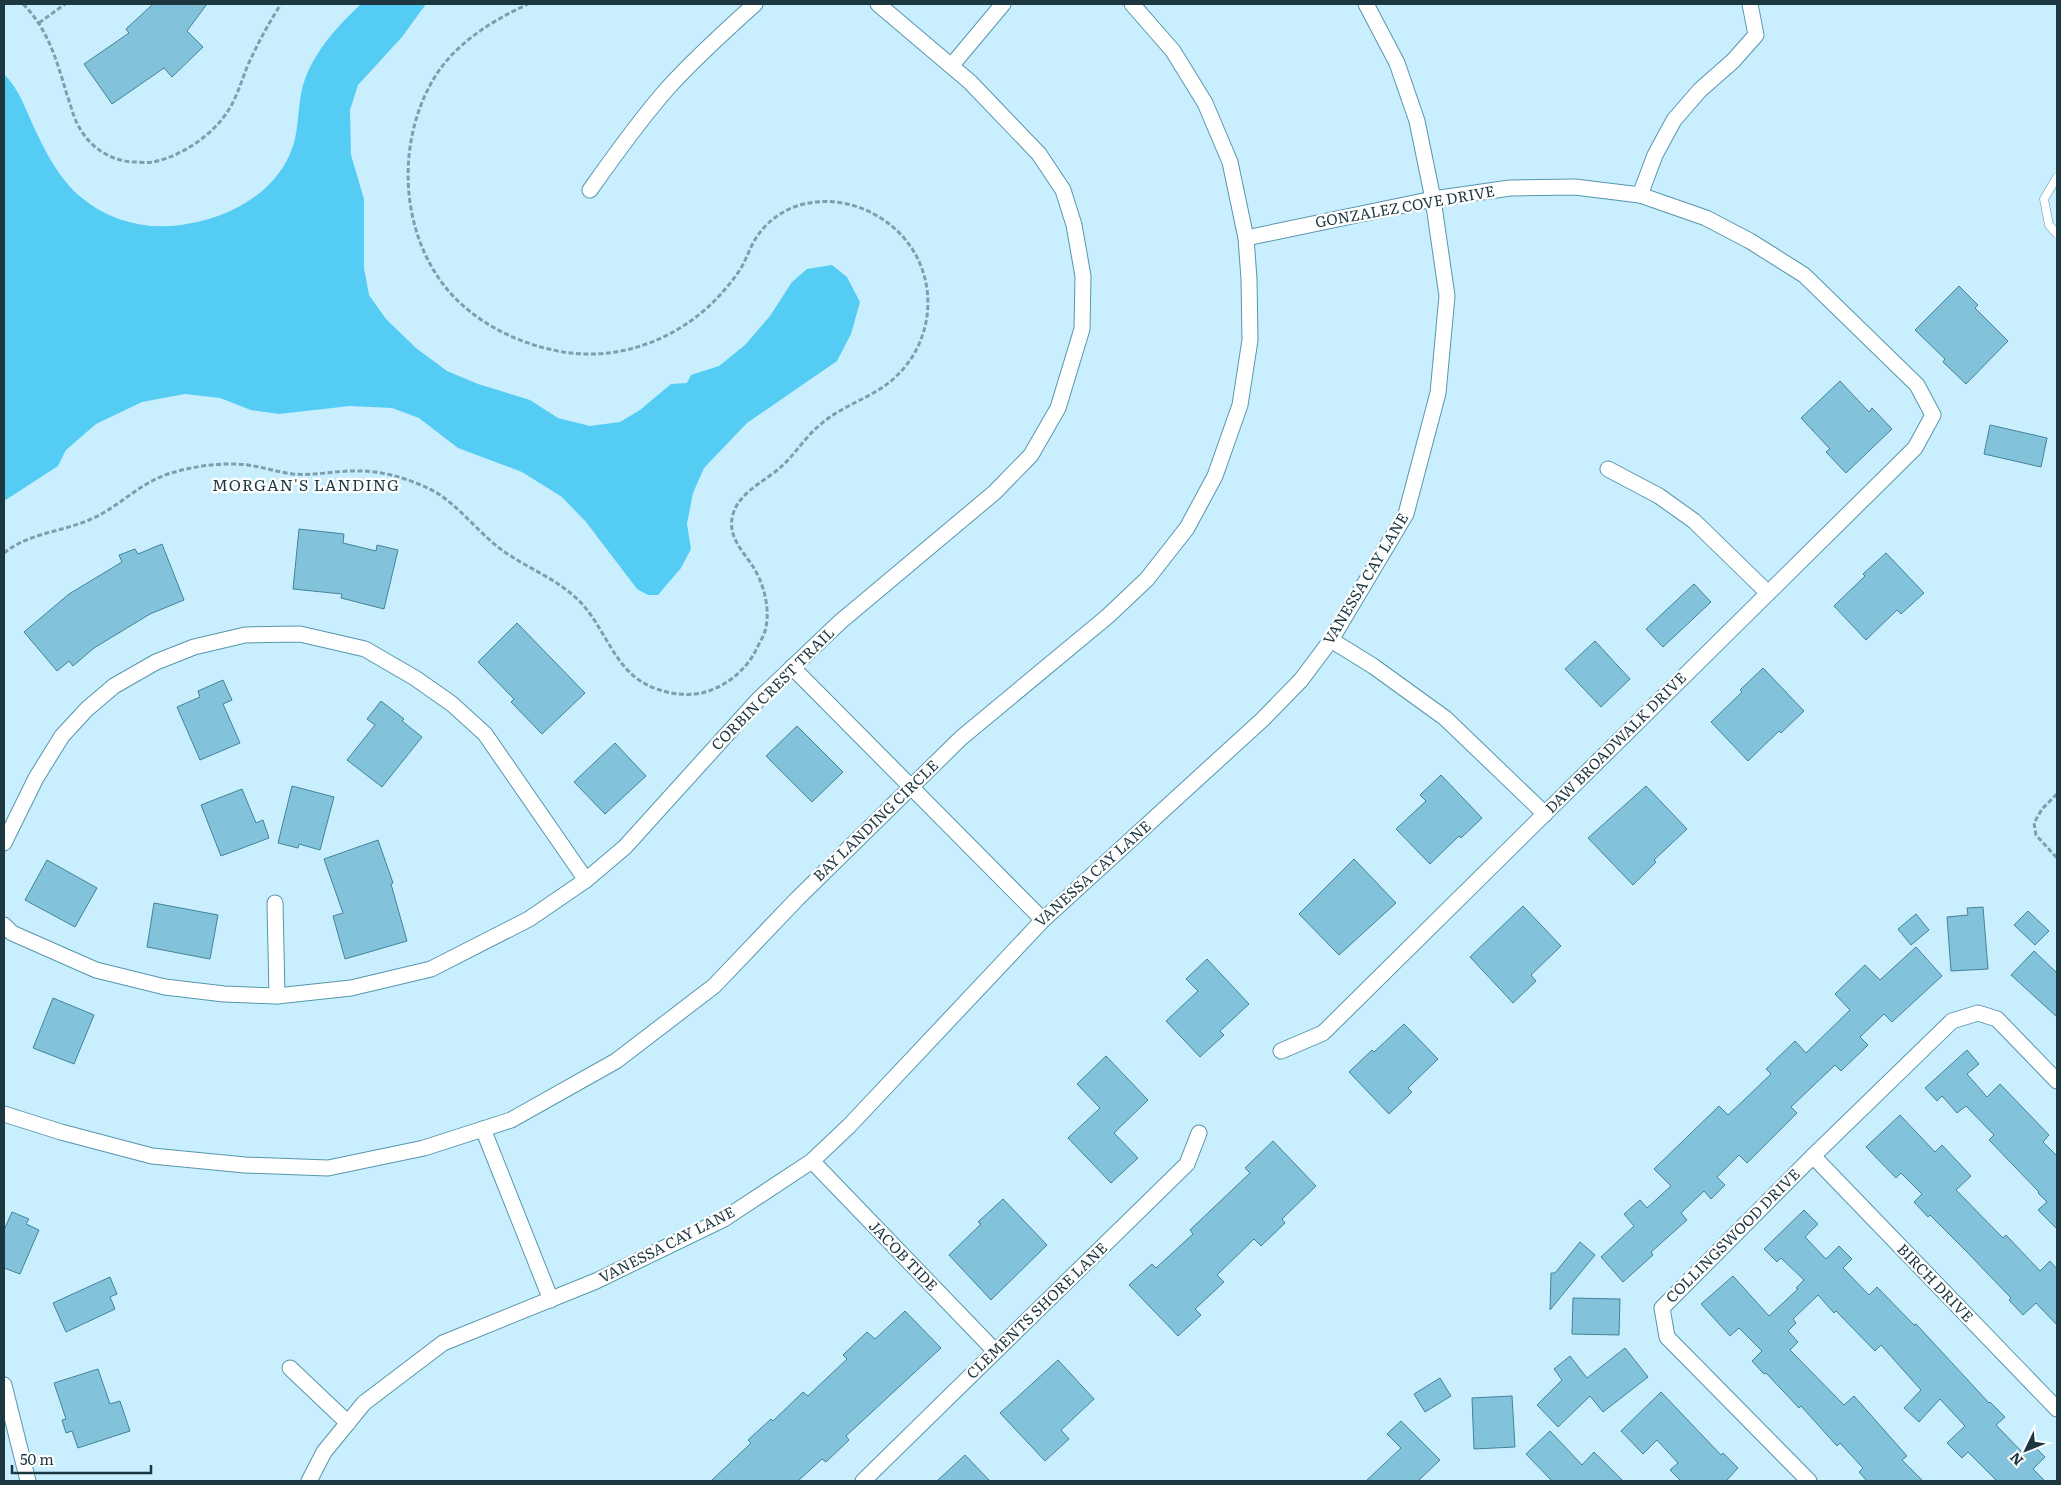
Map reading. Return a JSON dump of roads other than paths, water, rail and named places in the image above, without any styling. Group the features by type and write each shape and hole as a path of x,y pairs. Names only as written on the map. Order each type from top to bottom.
{"street":[{"path":"590,190 667,89 712,43 755,4"},
{"name":"CORBIN CREST TRAIL","path":"4,925 12,933 96,970 165,987 224,994 278,996 351,988 431,970 529,919 586,880 625,847 758,700 792,667 847,615 995,492 1031,455 1058,408 1082,329 1083,276 1074,224 1063,190 1039,154 970,82 878,4"},
{"path":"952,65 1002,4"},
{"name":"BAY LANDING CIRCLE","path":"4,1114 61,1132 152,1156 244,1165 328,1168 424,1148 511,1120 616,1061 714,986 797,899 961,738 1108,616 1147,578 1187,528 1215,476 1240,405 1250,340 1246,238 1230,162 1205,103 1172,51 1132,4"},
{"name":"VANESSA CAY LANE","path":"309,1481 324,1452 364,1403 443,1343 596,1281 724,1219 812,1161 849,1126 1042,920 1263,719 1301,680 1331,640 1406,514 1438,393 1446,296 1433,199 1417,121 1397,63 1366,4"},
{"path":"1640,195 1655,155 1674,120 1700,90 1733,61 1756,35 1751,9"},
{"name":"GONZALEZ COVE DRIVE","path":"1246,238 1433,199 1519,188 1575,187 1640,195 1706,218 1750,241 1804,275 1917,385 1934,415"},
{"name":"DAW BROADWALK DRIVE","path":"1281,1051 1323,1033 1916,448 1934,415"},
{"path":"1608,470 1659,496 1694,521 1768,593"},
{"path":"4,843 36,778 62,736 87,709 114,686 156,662 194,647 245,635 300,634 365,649 415,678 452,704 485,734 586,880"},
{"path":"1331,640 1373,666 1445,718 1545,814"},
{"path":"792,667 1042,920"},
{"path":"275,903 278,996"},
{"name":"COLLINGSWOOD DRIVE","path":"1809,1481 1667,1337 1662,1308 1813,1156 1952,1021 1978,1012 1997,1018 2057,1081"},
{"path":"483,1129 551,1300"},
{"name":"CLEMENTS SHORE LANE","path":"863,1481 1187,1164 1199,1133"},
{"name":"BIRCH DRIVE","path":"1813,1156 2057,1410"},
{"name":"JACOB TIDE","path":"812,1161 995,1351"},
{"path":"290,1368 348,1423"},
{"path":"4,1385 28,1481"}],"lane":[{"path":"2057,177 2044,199 2050,226 2057,234"}],"water":[{"path":"361,4 426,4 402,37 358,85 350,110 351,155 364,199 364,268 369,295 386,319 416,348 447,371 478,384 530,400 558,418 590,426 620,422 640,410 671,384 687,383 691,375 719,366 745,345 770,316 792,282 807,269 832,265 847,277 860,302 851,334 837,361 747,423 704,468 693,493 687,524 691,549 681,568 658,595 648,595 637,589 586,522 562,497 522,472 458,448 419,418 392,408 350,406 279,414 251,410 220,398 185,394 142,402 96,424 66,450 58,466 4,501 4,74 20,97 53,164 66,182 82,198 104,213 141,225 168,226 198,222 216,217 248,201 263,191 275,178 293,146 297,130 302,87 315,57 328,38"}],"district":[{"name":"MORGAN'S LANDING","path":"306,485"}]}
